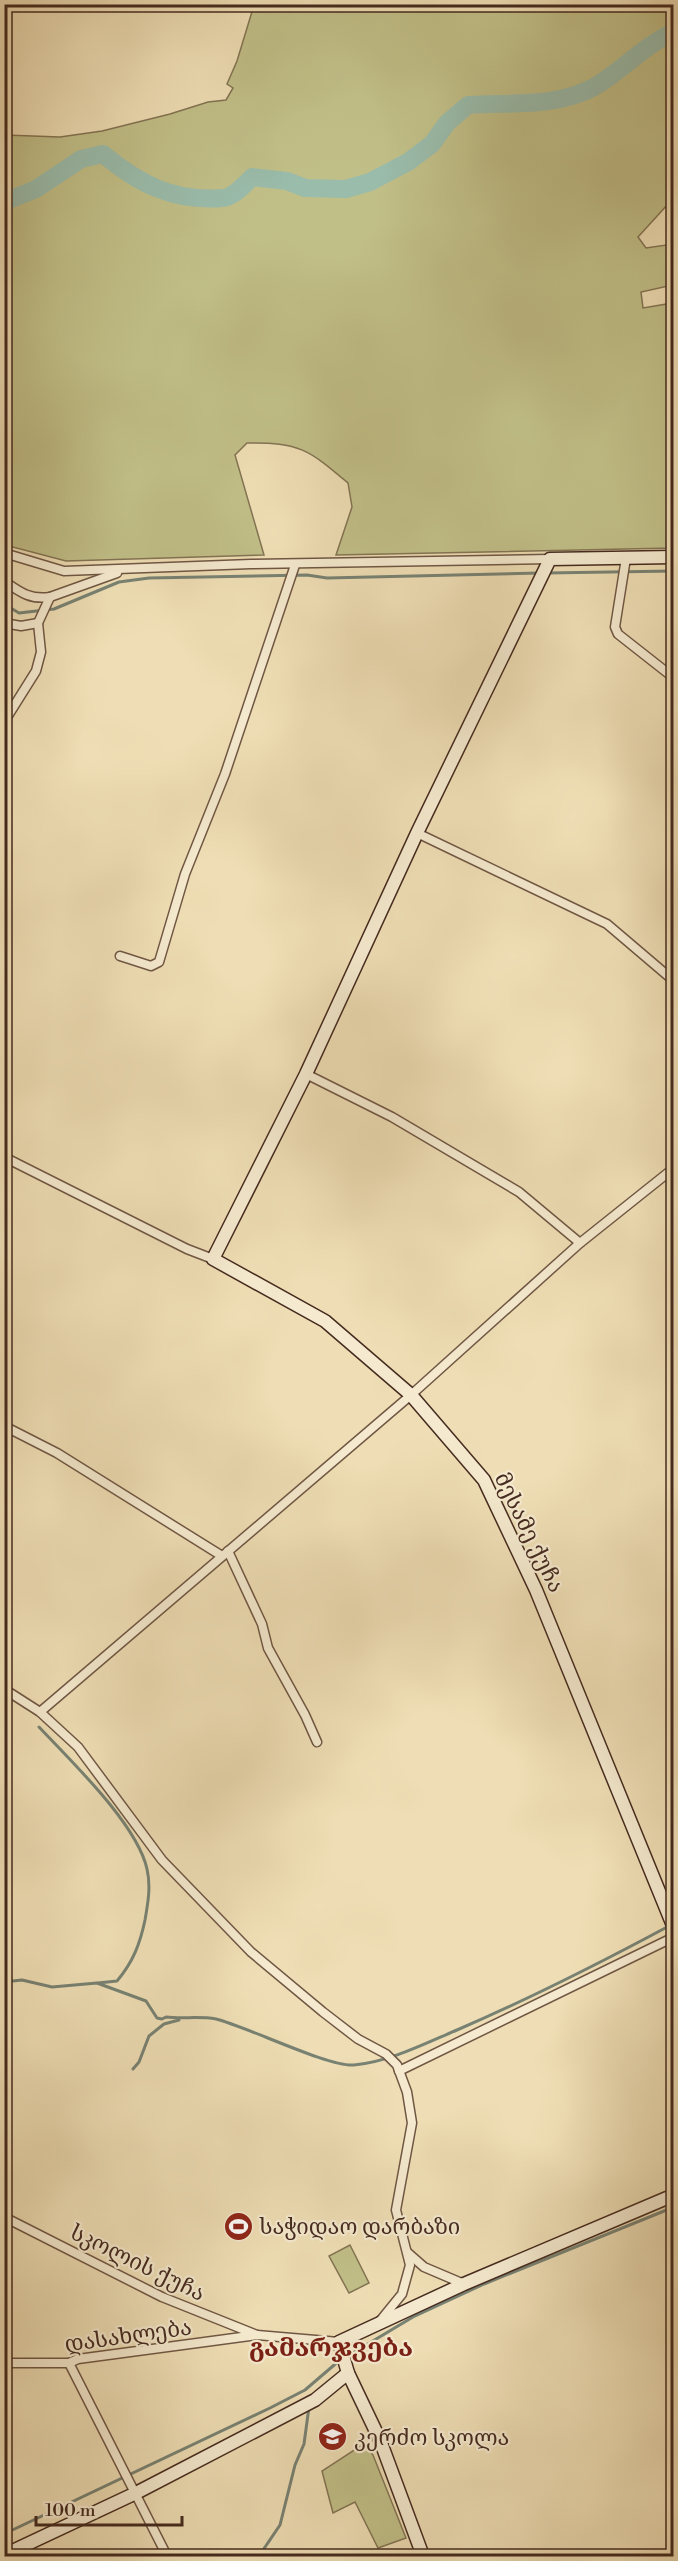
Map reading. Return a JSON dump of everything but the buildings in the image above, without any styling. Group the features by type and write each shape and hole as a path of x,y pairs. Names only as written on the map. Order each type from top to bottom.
{"street":[{"path":"4,554 64,571 127,571 251,564 674,557"},
{"path":"626,558 615,627 618,634 674,678"},
{"path":"4,1157 187,1249 213,1259 306,1074 417,833 550,559"},
{"path":"120,956 150,966 159,962 185,874 225,774 296,565"},
{"path":"4,581 22,594 37,599 50,597 127,571"},
{"path":"4,722 36,670 41,652 38,623 50,597"},
{"path":"4,623 21,626 38,623"},
{"path":"417,833 607,924 674,981"},
{"path":"306,1074 392,1117 519,1192 580,1243"},
{"path":"40,1712 411,1395 580,1243 674,1168"},
{"name":"მესამე ქუჩა","path":"213,1259 325,1321 411,1395 484,1480 513,1537 674,1928"},
{"path":"4,1426 57,1453 225,1553 262,1624 267,1648 283,1672 317,1742"},
{"path":"4,1689 40,1712 78,1747 162,1860 251,1952 323,2012 358,2038 386,2054 399,2071 407,2092 412,2123 396,2210 410,2265 402,2294 378,2323"},
{"path":"399,2071 674,1937"},
{"path":"257,2335 339,2342 464,2284 674,2196"},
{"name":"სკოლის ქუჩა","path":"4,2217 162,2296 257,2335"},
{"path":"408,2253 424,2267 464,2284"},
{"name":"დასახლება","path":"4,2363 69,2363 78,2359 257,2335"},
{"path":"339,2342 348,2373 380,2440 423,2556"},
{"path":"69,2363 167,2556"},
{"path":"4,2555 136,2493 315,2400 348,2373"}],"shaded area":[{"path":"254,5 673,5 673,202 669,203 638,237 646,248 673,244 673,285 641,292 643,308 673,303 673,548 336,555 352,507 348,483 303,450 265,443 247,443 235,455 264,555 66,561 5,545 5,135 60,137 102,131 208,102 226,100 233,88 227,84 237,61"},
{"path":"350,2245 369,2283 349,2293 329,2256"},
{"path":"365,2443 373,2455 406,2538 378,2548 355,2502 333,2513 322,2471"}],"waterway":[{"path":"4,202 36,189 81,159 103,154 144,182 158,189 188,197 230,196 252,177 287,181 305,188 346,189 370,182 408,162 432,144 447,123 468,105 532,103 579,94 604,81 653,44 674,32"},
{"path":"546,573 674,571"},
{"path":"4,604 19,613 54,609 119,582 149,578 307,575 327,578 540,573"},
{"path":"39,1727 85,1775 117,1813 141,1851 147,1869 149,1888 147,1907 143,1929 135,1952 117,1981 98,1983"},
{"path":"4,1982 22,1980 52,1987 97,1983 146,2001 157,2018 216,2019 326,2060 354,2065 406,2052 484,2018 617,1954 669,1926"},
{"path":"133,2069 139,2062 149,2036 164,2024 179,2020"},
{"path":"346,2357 413,2317 484,2284 674,2207"},
{"path":"4,2534 305,2390 340,2360"},
{"path":"259,2556 280,2525 295,2465 304,2444 309,2407"}],"place":[{"name":"საჭიდაო დარბაზი","path":"238,2226"},
{"name":"კერძო სკოლა","path":"333,2437"}],"district":[{"name":"გამარჯვება","path":"331,2347"}]}
